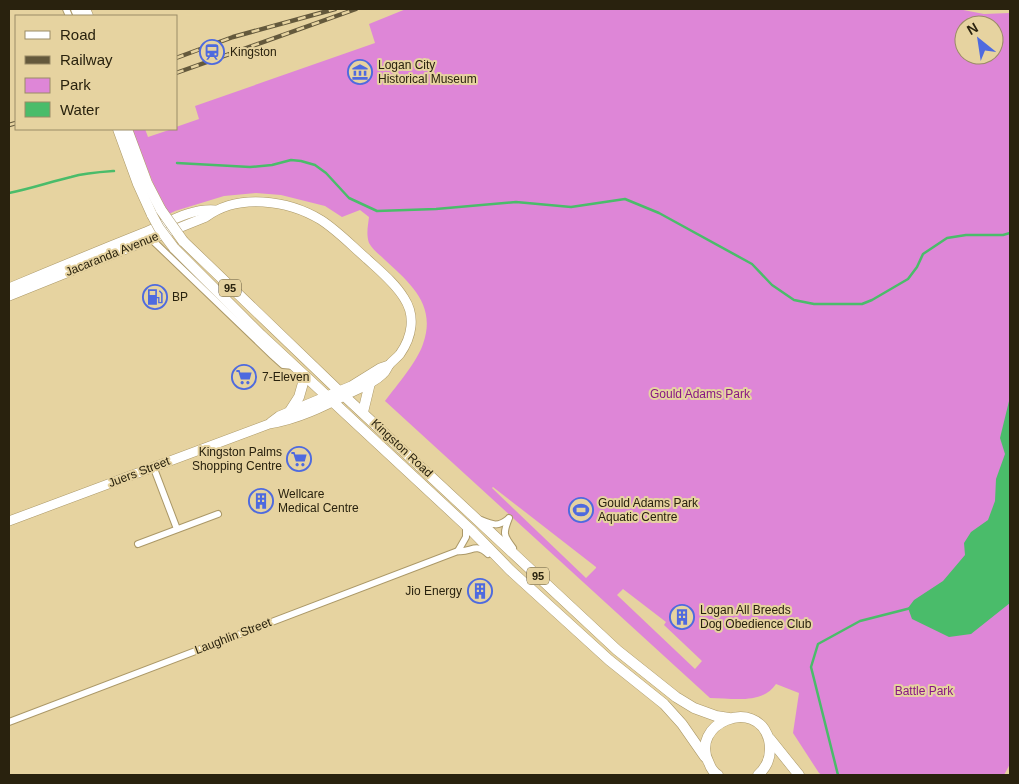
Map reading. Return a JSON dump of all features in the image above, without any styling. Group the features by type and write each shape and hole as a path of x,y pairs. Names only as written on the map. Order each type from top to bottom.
{"main road":[{"name":"Kingston Road","path":"118,130 138,184 157,213 183,241 342,393 617,650 649,677 694,708 716,716 729,718"},
{"name":"Kingston Road","path":"127,130 157,213 159,228 174,248 329,399 466,526 507,567 609,660 664,704 682,724 705,757"},
{"path":"290,411 299,397 305,376"},
{"path":"363,412 370,383"},
{"path":"705,757 705,743 712,730 729,718"},
{"name":"95","path":"729,718 753,718 760,724 799,775"},
{"path":"758,775 769,761 771,747 768,736"},
{"name":"95","path":"705,757 715,774"}],"street":[{"name":"Jacaranda Avenue","path":"9,288 203,209 215,210 247,202 284,205 321,220 344,238 392,283 410,309 412,323 408,341 384,374 370,383 329,399"},
{"name":"Jacaranda Avenue","path":"9,296 206,217 215,210"},
{"name":"Kingston Road","path":"151,239 273,356 284,365 295,366"},
{"name":"Jacaranda Avenue","path":"342,393 380,368 389,365"},
{"name":"Juers Street","path":"269,424 279,416 290,411 329,399"},
{"name":"Juers Street","path":"9,521 153,466 269,424 282,422 329,399"},
{"path":"153,466 177,529"},
{"path":"138,544 218,514"},
{"path":"476,518 494,526 500,525 509,518 504,536 526,565"},
{"path":"458,551 466,537 466,526"},
{"name":"Laughlin Street","path":"9,722 458,551 464,552 472,548 479,548 507,567"}],"green space":[{"path":"406,9 958,9 984,14 1010,13 1010,764 1004,775 822,775 793,733 799,693 776,684 770,691 755,698 710,698 385,401 420,351 426,330 426,318 424,306 412,286 370,245 367,233 369,217 360,210 342,217 325,206 281,195 256,193 224,196 169,214 153,183 132,130 145,130 148,137 169,130 178,130 178,126 199,119 195,106 375,43 369,24","holes":["493,487 596,567 586,578 492,488","623,589 666,622 664,625 702,661 695,669 617,595"]}],"water":[{"path":"1010,397 1010,603 971,634 949,637 912,619 908,608 914,600 943,581 965,555 964,543 971,532 988,520 995,501 996,479 1005,454 1000,438"}],"waterway":[{"path":"177,163 250,167 272,165 291,160 301,161 315,165 326,173 349,198 377,211 436,209 516,202 571,207 625,199 659,213 752,264 772,285 794,300 814,304 862,304 872,300 908,279 917,267 923,254 947,238 1010,233"},
{"path":"9,193 76,176 114,171"},
{"path":"838,775 811,667 818,644 860,621 911,608"}],"railway":[{"path":"178,57 233,37 335,9"},
{"path":"178,72 356,9"},
{"path":"9,125 15,123"}],"place":[{"name":"Kingston","path":"212,52"},
{"name":"Logan City Historical Museum","path":"360,72"},
{"name":"BP","path":"155,297"},
{"name":"7-Eleven","path":"244,377"},
{"name":"Kingston Palms Shopping Centre","path":"299,459"},
{"name":"Wellcare Medical Centre","path":"261,501"},
{"name":"Gould Adams Park Aquatic Centre","path":"581,510"},
{"name":"Jio Energy","path":"480,591"},
{"name":"Logan All Breeds Dog Obedience Club","path":"682,617"}],"park label":[{"name":"Gould Adams Park","path":"700,394"},
{"name":"Battle Park","path":"924,691"}]}
